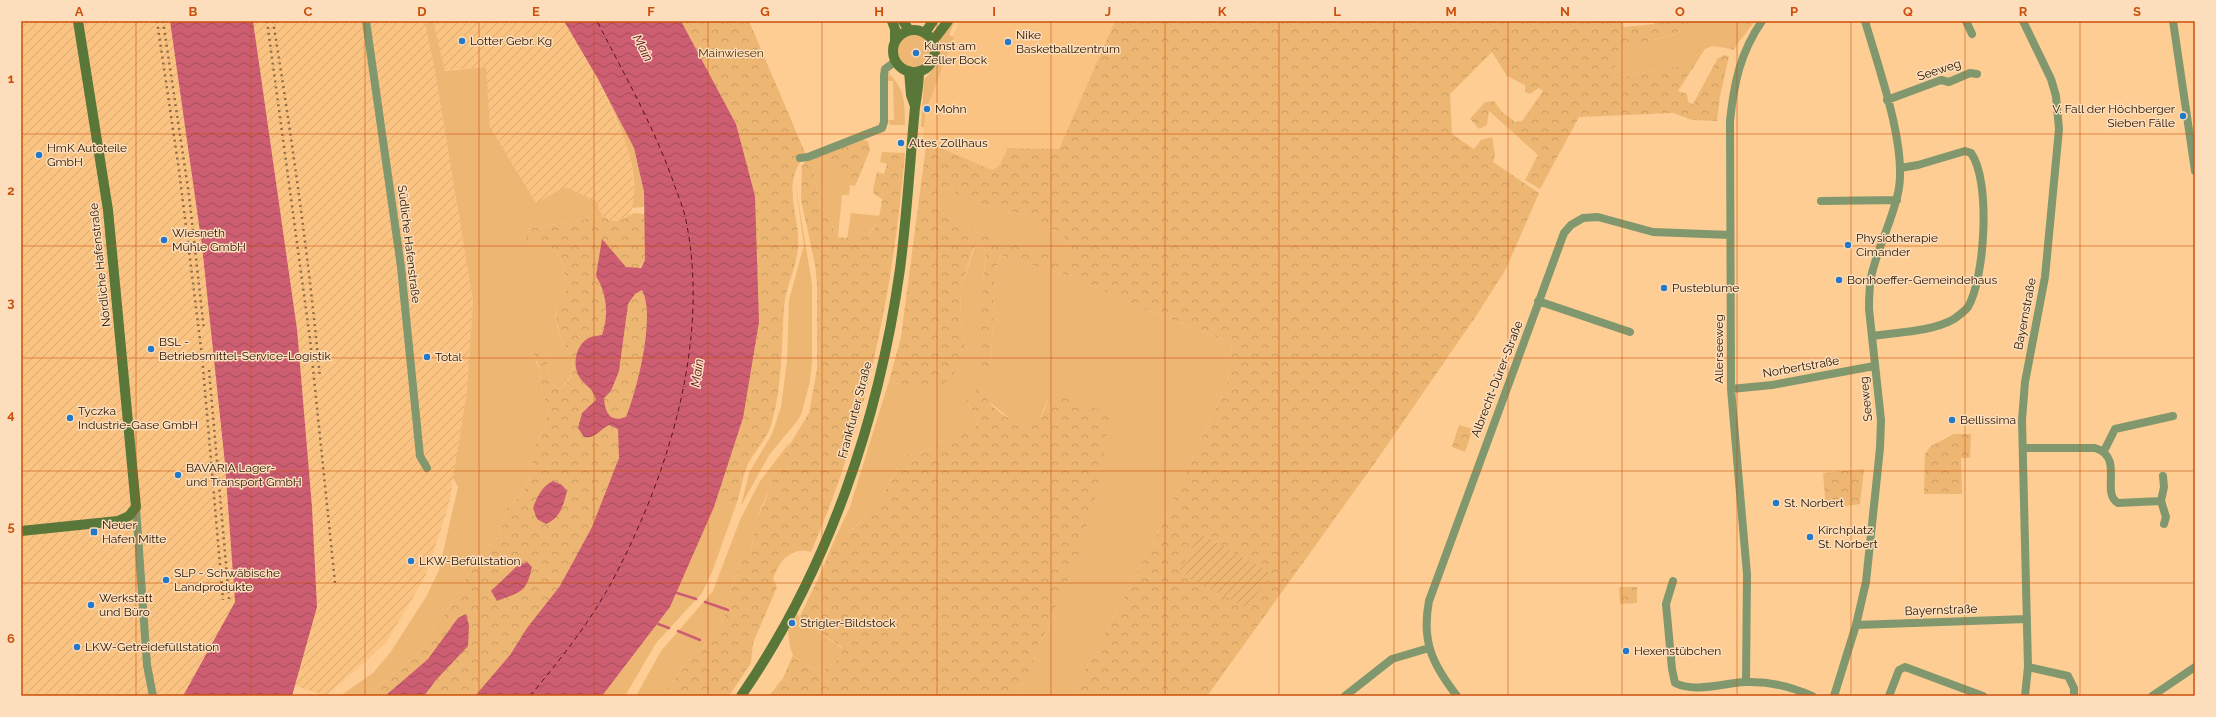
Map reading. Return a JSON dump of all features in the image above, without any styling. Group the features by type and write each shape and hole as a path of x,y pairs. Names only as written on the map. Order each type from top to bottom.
{"main road":[{"name":"Nördliche Hafenstraße","path":"78,21 108,210 136,507"},
{"path":"892,21 895,29 892,64 914,71 925,69 934,59 935,52 928,36 933,21"},
{"path":"903,21 909,30"},
{"path":"895,41 904,32 909,30 918,30 928,36 936,37 948,21"},
{"name":"Frankfurter Straße","path":"741,696 779,635 811,572 831,529 859,450 876,388 894,301 906,216 916,107 911,95 914,71"},
{"path":"21,531 118,521 129,516 136,507"}],"street":[{"name":"Südliche Hafenstraße","path":"366,21 401,267 420,456 427,468"},
{"name":"Allerseeweg","path":"1746,682 1747,574 1731,388 1730,120 1734,91 1749,40 1762,21"},
{"name":"Seeweg","path":"1834,696 1856,625 1866,582 1880,448 1881,420 1874,366 1869,290 1872,273 1897,200 1900,168 1895,130 1865,21"},
{"path":"1966,21 1972,34"},
{"name":"Bayernstraße","path":"2023,21 2051,79 2056,96 2059,129 2045,277 2025,382 2023,448 2028,619 2028,667 2025,696"},
{"path":"2174,21 2195,171"},
{"path":"800,158 808,157 882,128 884,122 884,75 892,64"},
{"name":"Seeweg","path":"1887,100 1941,80 1949,82 1970,73 1977,74"},
{"path":"1872,336 1938,326 1955,318 1968,307 1981,259 1984,228 1981,178 1975,158 1971,153 1965,151 1918,165 1900,168"},
{"path":"1821,201 1897,200"},
{"name":"Albrecht-Dürer-Straße","path":"1457,696 1433,662 1429,648 1427,615 1432,593 1564,233 1571,225 1583,218 1598,217 1610,219 1653,232 1730,235"},
{"path":"1538,301 1630,332"},
{"name":"Norbertstraße","path":"1731,388 1764,386 1874,366"},
{"path":"2104,450 2114,429 2173,416"},
{"path":"2023,448 2095,448 2104,450 2109,457 2112,495 2115,502 2161,501"},
{"path":"2162,476 2164,487 2161,501 2166,517 2164,524"},
{"name":"Nördliche Hafenstraße","path":"136,507 147,665 153,696"},
{"path":"1673,581 1666,604 1672,669 1675,683 1690,688 1746,682 1767,682 1786,685 1812,696"},
{"name":"Bayernstraße","path":"1856,625 2028,619"},
{"path":"1345,696 1392,659 1429,648"},
{"path":"1888,696 1899,670 1905,667 1983,696"},
{"path":"2028,667 2068,676 2074,688 2074,696"},
{"path":"2152,696 2195,667"}],"shaded area":[{"path":"21,21 170,21 202,246 225,464 235,602 183,696 21,696"},
{"path":"253,21 564,21 598,79 630,151 635,198 630,215 624,220 616,222 609,221 599,210 536,203 490,127 485,67 435,71 473,301 467,391 449,504 426,575 386,643 326,696 295,686 317,607 312,507 297,329"},
{"path":"959,21 1115,21 1059,149 1008,148 999,166 992,170 938,147 922,145 926,110"}],"green space":[{"path":"425,21 433,21 445,71 486,67 490,127 536,203 565,187 598,202 599,210 603,216 528,229 527,240 548,246 554,250 561,261 566,296 555,306 556,320 561,338 572,354 572,370 567,383 558,390 553,384 548,373 546,354 543,348 536,362 540,371 542,392 548,407 545,427 533,450 533,469 520,497 507,508 499,535 480,555 438,625 419,653 372,691 369,696 340,696 373,673 390,653 426,597 439,570 458,487 453,478 467,391 473,301 435,71"},
{"name":"Mainwiesen","path":"681,21 749,21 806,155 798,166 792,188 797,223 798,248 784,307 780,379 776,407 768,433 748,464 736,505 716,499 743,418 736,124"},
{"path":"1115,21 1622,21 1624,27 1653,24 1659,21 1694,21 1675,34 1643,43 1621,55 1617,65 1611,70 1615,78 1684,65 1698,49 1705,49 1678,91 1687,94 1688,102 1693,104 1718,58 1724,55 1729,56 1720,96 1717,121 1692,120 1673,113 1579,117 1540,189 1525,180 1538,155 1489,111 1487,125 1479,129 1470,119 1485,102 1494,101 1502,112 1515,122 1522,121 1543,91 1539,88 1530,94 1525,92 1525,85 1507,76 1492,52 1450,94 1452,134 1474,149 1481,140 1492,137 1495,155 1493,162 1539,193 1506,269 1478,313 1374,464 1207,696 1071,696 1154,541 1228,381 1232,343 1144,309 1073,277 1000,255 995,272 991,363 987,370 981,365 978,342 986,251 979,244 973,248 961,289 960,318 965,345 953,376 940,386 919,390 889,381 901,337 926,146 938,147 992,170 999,166 1008,148 1059,149","holes":["948,187 964,200 1032,217 1063,236 1072,247 1066,264 1056,256 983,236 939,211 935,195"]},
{"path":"1694,21 1744,21 1744,24 1726,48 1712,46 1705,49 1698,49 1684,65 1615,78 1611,70 1617,65 1621,55 1643,43 1675,34"},
{"path":"1746,21 1755,21 1733,50 1726,48"},
{"path":"952,22 954,23 949,35 954,37 926,110 924,127 921,127 924,80 937,64 940,41"},
{"path":"911,34 917,34 921,35 928,41 931,51 930,58 924,65 917,68 911,68 907,67 900,61 897,54 897,48 898,44 904,37"},
{"path":"889,74 898,85 903,97 905,125 890,125 888,120 894,120 893,81 887,81"},
{"path":"598,79 634,148 644,192 645,207 632,208 634,191 633,174 626,142"},
{"path":"860,139 868,141 870,150 855,186 850,185 831,162 816,165 813,169 820,204 838,237 858,238 865,236 875,227 878,220 882,199 874,194 873,190 877,172 884,174 887,164 880,162 882,152 905,153 900,205 885,306 862,406 848,455 831,504 811,552 797,551 791,553 782,561 775,573 773,579 777,587 753,643 751,663 729,696 662,696 692,655 703,647 721,623 727,610 728,598 741,562 751,554 755,522 763,506 781,459 809,413 817,369 817,284 815,264 801,200 802,166 806,161"},
{"path":"831,162 850,185 849,195 842,195 838,237 820,204 813,169 816,165"},
{"path":"795,181 812,284 812,362 810,381 802,412 798,420 769,455 741,506 749,473 772,434 781,407 787,360 789,300 804,245"},
{"path":"948,187 964,200 1032,217 1063,236 1072,247 1066,265 983,236 939,211 935,195"},
{"path":"634,213 646,214 645,260 614,300 591,385 607,422 621,429 618,465 593,527 561,587 511,655 477,696 418,696 428,660 387,696 369,696 372,691 419,653 438,625 480,555 499,535 507,508 520,497 526,486 533,469 533,450 545,427 548,407 542,392 540,371 534,353 536,347 543,348 547,359 548,373 553,384 558,390 570,379 572,371 572,354 561,338 555,313 555,306 566,296 561,261 554,250 548,246 527,240 525,234 528,229 603,216 612,221 619,221"},
{"path":"851,213 880,216 868,234 860,238 847,239"},
{"path":"979,244 986,251 983,281 983,311 986,370 991,362 995,272 1000,255 1073,277 1144,309 1232,343 1228,381 1154,541 1071,696 1018,696 1076,562 1048,398 1041,416 1030,424 1014,422 983,397 980,387 967,401 978,420 974,433 952,436 926,452 904,455 880,501 856,526 833,543 850,507 889,381 919,390 965,345 960,318 961,289 974,248"},
{"path":"639,287 646,295 648,343 641,381 625,420 618,422 606,418 603,397 626,300"},
{"path":"980,387 989,402 997,410 1005,416 1023,423 1032,422 1040,417 1047,402 1056,392 1109,414 1102,474 1076,562 1018,696 769,696 783,678 793,655 810,668 822,672 838,659 842,647 802,621 800,616 819,577 833,543 856,526 880,501 904,455 926,452 952,436 974,432 978,420 967,401 969,395"},
{"path":"1459,425 1473,429 1465,452 1452,447"},
{"path":"1954,434 1971,434 1970,458 1961,458 1962,494 1924,494 1925,454 1931,446"},
{"path":"790,442 755,522 751,554 741,562 728,598 727,610 721,623 703,647 692,655 662,696 636,696 661,651 713,591 740,520 760,481"},
{"path":"1864,469 1860,504 1826,509 1823,473"},
{"path":"716,499 736,505 712,572 702,593 656,643 625,696 602,696 670,607"},
{"path":"1200,533 1272,574 1246,608 1179,572"},
{"path":"1619,587 1637,587 1637,603 1620,604"},
{"path":"797,613 802,621 842,648 838,659 822,672 810,668 793,655 790,648 788,630"}],"water":[{"path":"170,21 253,21 297,329 312,507 317,607 292,696 183,696 235,602 225,464 202,246"},
{"name":"Main","path":"564,21 681,21 736,124 755,196 759,322 743,418 714,507 670,607 602,696 475,696 510,655 527,628 560,586 592,527 619,458 618,429 609,425 592,437 584,437 578,428 582,413 596,400 593,392 580,378 576,368 576,357 580,347 587,339 602,335 606,320 605,297 596,276 602,239 626,267 641,268 645,260 644,192 634,148 598,79","holes":["642,290 646,302 646,334 640,372 626,417 621,419 612,418 607,412 604,398 611,391 619,371 628,304 635,294"]},
{"path":"553,481 562,485 567,491 561,510 555,518 546,524 537,519 533,508 543,489"},
{"path":"527,562 532,567 525,587 517,593 497,601 491,591 517,566"},
{"path":"466,614 469,625 468,646 436,680 424,696 385,696 428,659 458,618"}],"waterway":[{"path":"677,593 696,599"},
{"path":"705,602 728,610"},
{"path":"658,624 669,628"},
{"path":"678,631 700,640"}],"ferry route":[{"path":"530,696 583,628 601,600 631,543 650,499 666,453 679,406 688,358 693,310 692,262 685,216 681,203 665,160 638,100 597,21"}],"railway":[{"path":"157,21 179,170 202,356 223,600"},
{"path":"163,21 189,195 204,330"},
{"path":"267,21 310,339 335,583"},
{"path":"273,21 300,199 320,378"},
{"path":"209,370 229,599"}],"place":[{"name":"Lotter Gebr. Kg","path":"462,41"},
{"name":"Nike Basketballzentrum","path":"1008,42"},
{"name":"Kunst am Zeller Bock","path":"916,53"},
{"name":"Mohn","path":"927,109"},
{"name":"V. Fall der Höchberger Sieben Fälle","path":"2183,116"},
{"name":"Altes Zollhaus","path":"901,143"},
{"name":"HmK Autoteile GmbH","path":"39,155"},
{"name":"Wiesneth Mühle GmbH","path":"164,240"},
{"name":"Physiotherapie Cimander","path":"1848,245"},
{"name":"Bonhoeffer-Gemeindehaus","path":"1839,280"},
{"name":"Pusteblume","path":"1664,288"},
{"name":"BSL - Betriebsmittel-Service-Logistik","path":"151,349"},
{"name":"Total","path":"427,357"},
{"name":"Tyczka Industrie-Gase GmbH","path":"70,418"},
{"name":"Bellissima","path":"1952,420"},
{"name":"BAVARIA Lager- und Transport GmbH","path":"178,475"},
{"name":"St. Norbert","path":"1776,503"},
{"name":"Neuer Hafen Mitte","path":"94,532"},
{"name":"Kirchplatz St. Norbert","path":"1810,537"},
{"name":"LKW-Befüllstation","path":"411,561"},
{"name":"SLP - Schwäbische Landprodukte","path":"166,580"},
{"name":"Werkstatt und Büro","path":"91,605"},
{"name":"Strigler-Bildstock","path":"792,623"},
{"name":"LKW-Getreidefüllstation","path":"77,647"},
{"name":"Hexenstübchen","path":"1626,651"}]}
